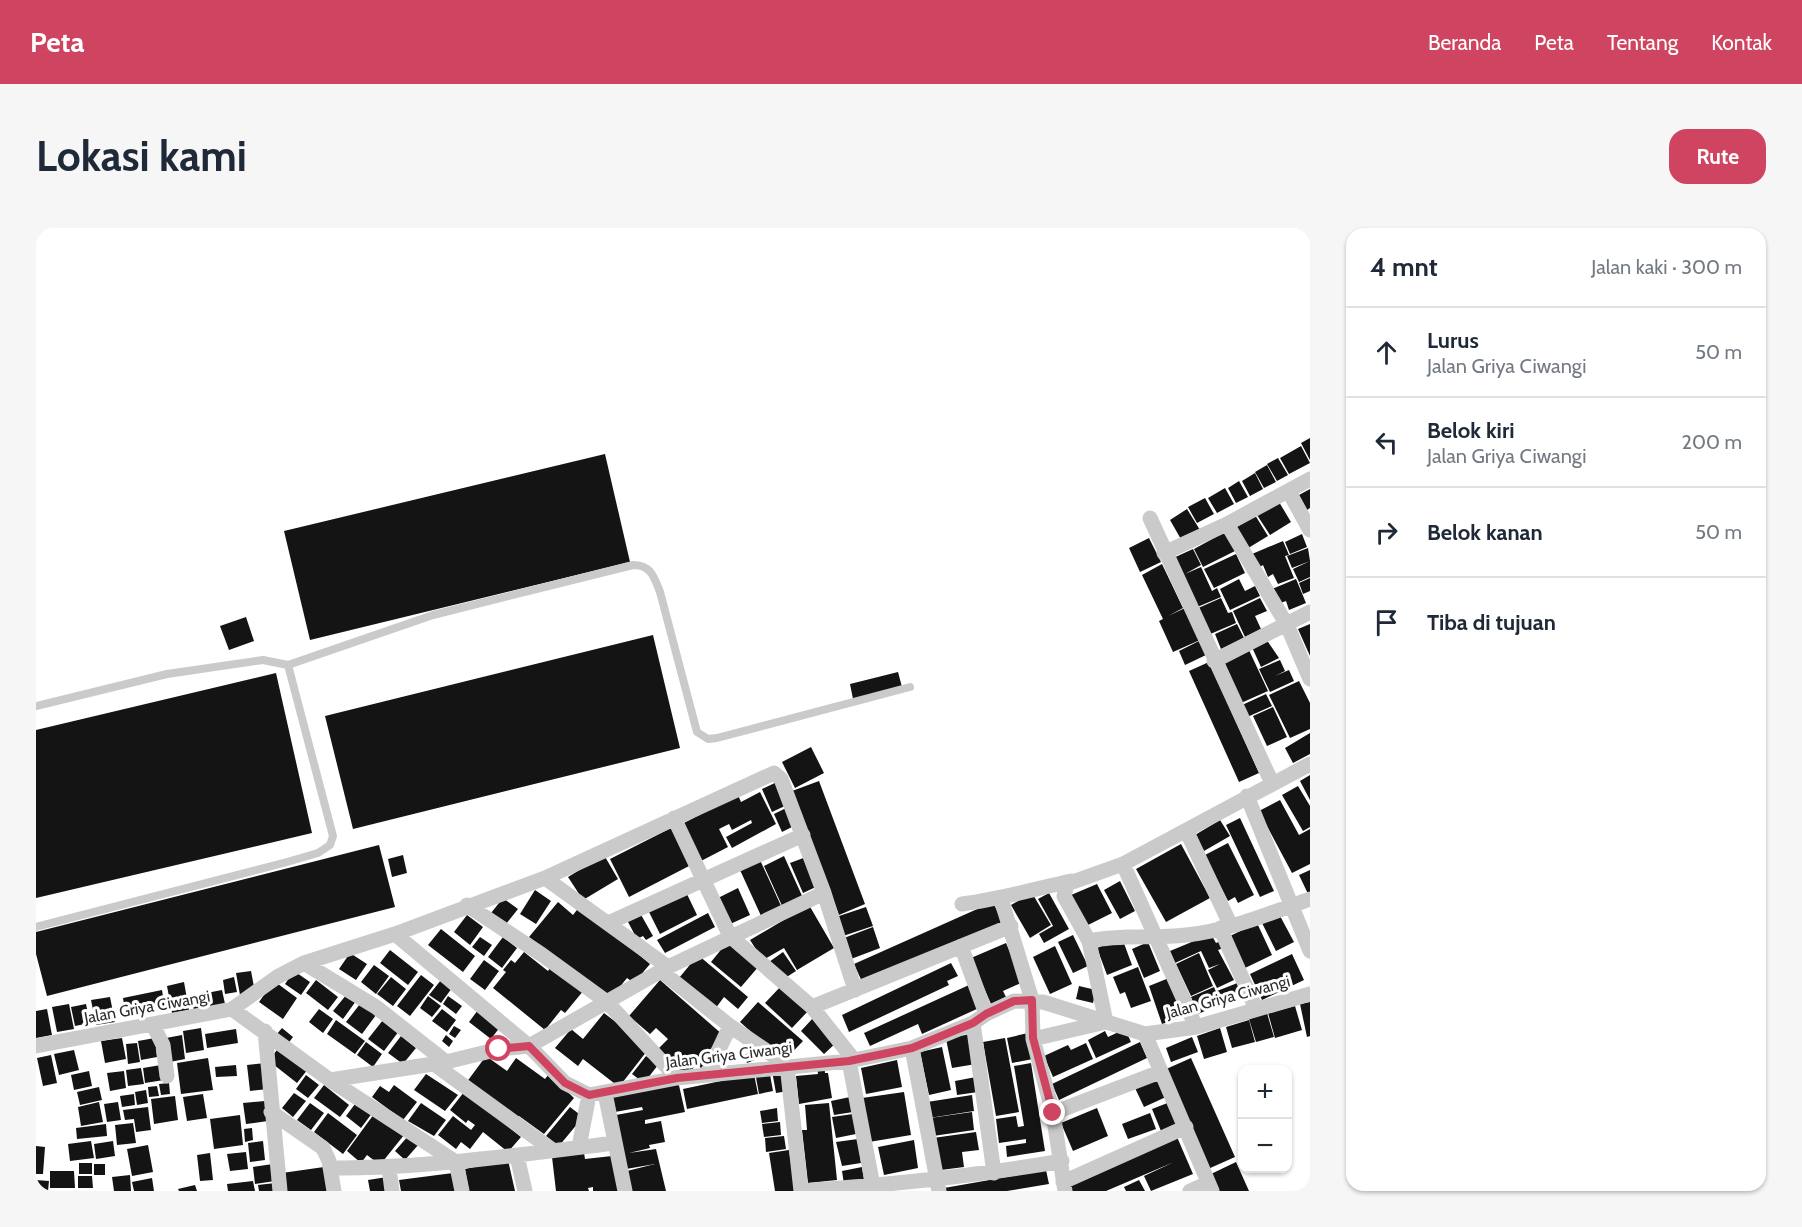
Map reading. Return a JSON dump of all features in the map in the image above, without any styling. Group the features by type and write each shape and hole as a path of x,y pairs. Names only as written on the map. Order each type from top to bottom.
{"street":[{"path":"1164,553 1227,524 1310,479"},
{"path":"1288,492 1310,530"},
{"path":"1150,518 1164,553 1272,783"},
{"path":"1227,524 1287,625 1310,679"},
{"path":"1214,661 1310,612"},
{"path":"962,904 1001,899 1026,890 1071,881 1123,864 1310,764"},
{"path":"232,1009 277,977 304,963 395,934 467,905 545,878 774,773 781,779 803,836 855,990"},
{"path":"1247,796 1310,951"},
{"path":"674,818 705,879 730,936 812,1007 852,1060 873,1186"},
{"path":"1186,832 1256,1009"},
{"path":"608,923 803,836"},
{"path":"1123,864 1196,1027"},
{"path":"545,878 608,923 730,1026 787,1065 801,1191 938,1184 1062,1161"},
{"path":"1033,1038 1106,1022 1089,942 1064,896 1064,888 1071,881"},
{"path":"330,1080 440,1063 499,1049 529,1046 664,969 824,893"},
{"path":"1001,899 1032,1000 1033,1038 1053,1113 1062,1161 1064,1187 1186,1127"},
{"path":"1089,942 1112,936 1188,935 1225,926 1310,899"},
{"path":"467,905 541,954 607,1002 677,1078"},
{"path":"812,1007 1011,926"},
{"path":"395,934 529,1046 565,1083 589,1095 579,1147"},
{"path":"961,946 986,1014"},
{"path":"304,963 376,1007 440,1063 551,1149"},
{"name":"Jalan Griya Ciwangi","path":"589,1095 605,1094 677,1078 852,1060 912,1048 973,1023 1014,1001 1032,1000 1145,1034 1196,1027 1310,994"},
{"name":"Jalan Griya Ciwangi","path":"36,1046 232,1009 330,1080 456,1162"},
{"path":"973,1023 993,1173"},
{"path":"153,1025 163,1045 166,1076"},
{"path":"707,1075 730,1026"},
{"path":"265,1031 280,1191"},
{"path":"1145,1034 1210,1187 1190,1191"},
{"path":"912,1048 938,1184"},
{"path":"1053,1113 1160,1072"},
{"path":"605,1094 625,1191"},
{"path":"271,1112 323,1148 330,1168 334,1191"},
{"path":"330,1168 389,1168 517,1156 551,1149 614,1143"},
{"path":"517,1156 525,1191"},
{"path":"456,1162 462,1191"},
{"path":"389,1168 393,1191"}],"lane":[{"path":"36,706 167,674 264,660 288,665 433,615 633,565 642,565 652,573 660,592 697,732 703,737 717,738 752,730 910,687"},
{"path":"36,927 287,862 318,853 330,845 333,836 288,665"}],"building":[{"path":"1310,438 1310,460 1301,443"},
{"path":"1301,446 1310,463 1289,474 1280,458"},
{"path":"605,454 630,562 310,640 284,531"},
{"path":"1278,458 1288,475 1277,481 1267,464"},
{"path":"1267,465 1276,482 1264,488 1255,472"},
{"path":"1255,473 1263,489 1250,496 1242,481"},
{"path":"1239,481 1248,497 1236,503 1228,488"},
{"path":"1225,488 1234,504 1217,513 1208,498"},
{"path":"1310,489 1310,508 1307,510 1299,495"},
{"path":"1205,498 1214,514 1197,523 1188,507"},
{"path":"1279,502 1291,522 1270,535 1257,515"},
{"path":"1187,509 1200,530 1182,541 1170,520"},
{"path":"1255,515 1268,536 1245,550 1232,530"},
{"path":"1227,531 1237,550 1203,567 1194,549"},
{"path":"1302,534 1307,547 1290,554 1285,542"},
{"path":"1149,538 1161,562 1140,572 1129,548"},
{"path":"1283,541 1289,555 1285,556 1294,578 1278,584 1273,574 1268,577 1263,565 1258,568 1252,554"},
{"path":"1308,548 1310,561 1292,568 1287,556"},
{"path":"1193,549 1201,565 1185,574 1201,567 1212,591 1217,588 1221,597 1195,608 1171,559"},
{"path":"1236,554 1245,573 1214,588 1204,569"},
{"path":"1310,561 1310,577 1299,582 1293,569"},
{"path":"1162,564 1183,608 1168,616 1185,608 1200,640 1173,652 1159,621 1163,619 1142,575"},
{"path":"1310,578 1310,591 1303,594 1299,583"},
{"path":"1239,579 1245,591 1255,586 1260,596 1230,610 1220,589"},
{"path":"1296,579 1306,603 1289,610 1286,601 1278,604 1272,589"},
{"path":"1221,598 1228,613 1232,612 1236,623 1208,635 1196,609"},
{"path":"1260,598 1267,611 1255,616 1261,629 1245,637 1233,611"},
{"path":"246,617 254,641 229,650 220,626"},
{"path":"1237,624 1244,638 1221,649 1215,634"},
{"path":"1310,624 1310,656 1298,629"},
{"path":"653,635 680,748 353,829 325,716"},
{"path":"1266,639 1279,658 1261,667 1251,645"},
{"path":"1199,641 1206,655 1185,665 1179,651"},
{"path":"1248,648 1268,691 1241,703 1223,659"},
{"path":"1280,660 1285,671 1275,676 1289,670 1294,681 1270,692 1259,669"},
{"path":"1209,662 1259,773 1239,782 1189,671"},
{"path":"898,672 902,687 853,699 850,684"},
{"path":"276,673 312,833 36,898 36,730"},
{"path":"1299,681 1310,703 1310,729 1290,738 1269,695"},
{"path":"1266,694 1272,706 1245,718 1240,706"},
{"path":"1273,707 1287,737 1267,746 1253,716"},
{"path":"1310,733 1310,754 1293,763 1285,748"},
{"path":"811,747 824,773 795,788 782,762"},
{"path":"1310,775 1310,800 1300,781"},
{"path":"819,781 865,904 839,915 792,791"},
{"path":"777,782 787,805 772,812 762,789"},
{"path":"1298,786 1310,806 1310,827 1303,831 1282,795"},
{"path":"760,792 776,824 732,848 726,837 752,823 751,820 732,830 729,824 719,829 728,847 701,861 682,824 738,795 741,802"},
{"path":"1280,800 1299,835 1310,829 1310,864 1292,873 1259,811"},
{"path":"786,808 794,826 782,832 774,814"},
{"path":"1240,818 1274,891 1260,897 1226,825"},
{"path":"1220,820 1230,836 1204,851 1195,835"},
{"path":"673,827 691,865 629,897 610,859"},
{"path":"1228,843 1254,895 1238,903 1235,897 1228,901 1205,855"},
{"path":"1181,844 1210,898 1166,922 1136,869"},
{"path":"379,845 395,907 47,996 36,954 36,932"},
{"path":"403,855 407,873 392,877 388,859"},
{"path":"604,855 618,879 583,900 568,877"},
{"path":"784,856 803,898 783,908 764,866"},
{"path":"806,857 818,886 803,893 790,863"},
{"path":"760,860 782,908 762,918 740,870"},
{"path":"1310,870 1310,898 1299,875"},
{"path":"1120,881 1135,911 1120,919 1104,890"},
{"path":"1097,884 1112,913 1088,925 1071,895"},
{"path":"738,888 750,915 728,925 716,899"},
{"path":"535,890 551,901 536,924 520,914"},
{"path":"686,892 697,915 660,934 648,910"},
{"path":"1032,893 1051,925 1030,938 1011,905"},
{"path":"1049,893 1069,929 1044,943 1039,934 1053,926 1038,899"},
{"path":"503,898 518,909 506,924 491,913"},
{"path":"558,902 573,915 580,906 650,964 634,983 627,978 610,999 529,937"},
{"path":"993,902 1002,922 863,984 854,964"},
{"path":"809,905 834,948 797,970 784,948 763,960 750,940"},
{"path":"866,907 873,926 843,936 836,917"},
{"path":"640,913 653,936 646,940 643,936 637,939 627,920"},
{"path":"708,913 715,927 665,953 657,940"},
{"path":"1279,914 1294,942 1276,951 1262,923"},
{"path":"467,915 483,927 470,945 454,932"},
{"path":"1257,923 1272,955 1245,968 1230,936"},
{"path":"873,927 880,948 851,959 844,938"},
{"path":"441,929 475,956 463,972 428,945"},
{"path":"1211,934 1216,943 1223,940 1226,947 1218,950 1234,980 1217,988 1208,970 1220,964 1209,968 1201,951 1175,963 1170,951"},
{"path":"1073,935 1088,966 1073,973 1058,942"},
{"path":"480,937 492,945 484,956 472,947"},
{"path":"503,937 517,948 502,968 488,957"},
{"path":"1122,938 1132,965 1107,975 1097,948"},
{"path":"728,941 759,966 741,987 711,962"},
{"path":"1148,942 1160,971 1144,978 1132,949"},
{"path":"1006,943 1023,982 1003,991 1006,997 991,1004 971,958"},
{"path":"1055,946 1072,984 1050,994 1033,957"},
{"path":"390,950 418,972 408,985 380,963"},
{"path":"524,952 548,971 550,968 584,990 565,1013 561,1010 545,1030 493,988 506,972 503,970 511,960 515,963"},
{"path":"783,952 796,971 782,980 769,962"},
{"path":"350,953 367,964 356,980 339,969"},
{"path":"1199,953 1213,986 1191,996 1176,964"},
{"path":"1292,954 1304,980 1262,1000 1250,974"},
{"path":"698,955 748,997 738,1009 724,997 715,1009 679,978"},
{"path":"484,960 499,971 485,990 470,979"},
{"path":"951,963 958,976 947,981 949,985 849,1032 842,1015"},
{"path":"374,965 389,976 376,994 361,982"},
{"path":"1138,967 1151,1001 1131,1008 1125,992 1120,994 1113,977"},
{"path":"251,971 255,992 240,995 236,973"},
{"path":"294,971 310,982 301,995 285,984"},
{"path":"421,975 434,985 410,1016 397,1006"},
{"path":"234,977 237,992 225,994 223,980"},
{"path":"391,977 406,989 393,1006 377,994"},
{"path":"1169,978 1183,1017 1162,1024 1149,986"},
{"path":"316,980 338,997 328,1010 306,993"},
{"path":"441,980 452,988 441,1003 429,995"},
{"path":"660,980 723,1035 708,1052 712,1055 701,1068 697,1064 686,1076 657,1050 668,1039 656,1028 650,1034 629,1016"},
{"path":"274,981 297,998 283,1019 259,1002"},
{"path":"184,982 189,1010 172,1013 167,986"},
{"path":"1240,982 1245,995 1223,1004 1217,991"},
{"path":"782,985 809,1010 792,1028 765,1003"},
{"path":"969,985 979,1008 922,1034 918,1024 870,1046 864,1033"},
{"path":"1079,986 1096,990 1093,1003 1076,999"},
{"path":"1214,987 1221,1004 1198,1014 1191,997"},
{"path":"162,990 165,1009 126,1017 123,998"},
{"path":"222,990 225,1004 194,1011 191,996"},
{"path":"347,994 356,1001 343,1019 333,1011"},
{"path":"428,996 441,1006 432,1017 420,1008"},
{"path":"448,996 462,1006 456,1014 443,1004"},
{"path":"110,997 115,1022 96,1025 91,1000"},
{"path":"758,1002 803,1041 784,1061 740,1022"},
{"path":"1310,1002 1310,1036 1307,1037 1300,1004"},
{"path":"69,1004 74,1029 57,1032 52,1007"},
{"path":"86,1004 90,1023 75,1026 71,1007"},
{"path":"360,1004 376,1015 362,1034 346,1022"},
{"path":"1295,1006 1302,1030 1275,1038 1268,1013"},
{"path":"47,1009 52,1035 36,1038 36,1011"},
{"path":"319,1009 333,1019 323,1033 309,1022"},
{"path":"442,1009 456,1020 447,1032 432,1021"},
{"path":"478,1010 500,1027 491,1039 469,1022"},
{"path":"604,1013 634,1036 647,1051 619,1087 583,1059 578,1066 555,1048 571,1029 583,1039"},
{"path":"1267,1013 1274,1037 1256,1042 1249,1019"},
{"path":"813,1018 837,1042 824,1054 801,1031"},
{"path":"336,1020 365,1041 355,1054 327,1034"},
{"path":"383,1020 399,1031 384,1051 368,1039"},
{"path":"1249,1020 1255,1042 1232,1048 1226,1027"},
{"path":"454,1026 461,1030 455,1038 449,1034"},
{"path":"201,1028 204,1050 186,1053 183,1031"},
{"path":"282,1028 293,1037 287,1045 276,1035"},
{"path":"1220,1028 1227,1052 1204,1059 1197,1036"},
{"path":"236,1029 238,1043 207,1048 205,1034"},
{"path":"1125,1029 1131,1042 1096,1058 1088,1040 1105,1031 1108,1037"},
{"path":"1028,1033 1033,1059 1012,1063 1007,1038"},
{"path":"970,1034 976,1064 952,1068 946,1039"},
{"path":"182,1035 185,1059 170,1062 166,1038"},
{"path":"446,1035 453,1041 449,1047 442,1041"},
{"path":"401,1036 416,1048 403,1064 388,1053"},
{"path":"1192,1037 1198,1052 1171,1062 1166,1048"},
{"path":"122,1038 126,1059 105,1063 101,1041"},
{"path":"155,1038 157,1057 141,1060 138,1041"},
{"path":"1005,1038 1019,1112 996,1116 983,1042"},
{"path":"366,1042 382,1054 373,1067 357,1055"},
{"path":"1140,1042 1147,1058 1059,1100 1052,1084"},
{"path":"137,1043 140,1062 128,1064 126,1044"},
{"path":"1086,1043 1093,1059 1053,1077 1044,1056 1068,1045 1071,1050"},
{"path":"279,1047 308,1069 297,1083 269,1061"},
{"path":"942,1047 951,1090 929,1095 920,1052"},
{"path":"74,1050 79,1070 59,1075 54,1054"},
{"path":"753,1051 757,1059 747,1063 744,1055"},
{"path":"51,1055 57,1083 43,1086 37,1058"},
{"path":"486,1056 507,1071 516,1058 545,1079 549,1074 574,1098 544,1134 519,1116 516,1119 466,1083"},
{"path":"646,1056 658,1065 644,1083 632,1074"},
{"path":"208,1058 213,1090 181,1094 177,1063"},
{"path":"1191,1058 1235,1157 1208,1169 1164,1070"},
{"path":"897,1060 902,1087 866,1094 861,1068"},
{"path":"265,1063 268,1089 250,1091 247,1065"},
{"path":"1031,1063 1045,1151 1007,1157 1006,1146 1026,1143 1026,1139 999,1143 996,1119 1016,1116 1018,1127 1024,1126 1014,1066"},
{"path":"161,1065 164,1080 145,1083 143,1068"},
{"path":"236,1065 237,1076 216,1077 215,1067"},
{"path":"824,1065 825,1073 828,1073 832,1098 799,1104 796,1076 818,1074 817,1066"},
{"path":"141,1068 144,1084 128,1086 126,1070"},
{"path":"783,1068 788,1091 776,1093 772,1071"},
{"path":"769,1069 773,1091 759,1094 755,1072"},
{"path":"89,1071 92,1086 74,1090 71,1075"},
{"path":"124,1071 126,1088 110,1091 107,1073"},
{"path":"426,1074 458,1095 445,1111 414,1090"},
{"path":"754,1074 758,1094 687,1109 683,1089"},
{"path":"306,1075 319,1085 308,1098 296,1089"},
{"path":"976,1077 978,1092 957,1095 955,1081"},
{"path":"1157,1078 1166,1097 1144,1107 1135,1088"},
{"path":"678,1081 685,1112 645,1120 645,1124 661,1121 665,1142 649,1145 650,1148 629,1153 656,1149 666,1191 631,1191 627,1171 655,1164 626,1169 616,1115 643,1110 642,1107 615,1112 612,1095"},
{"path":"169,1083 170,1094 161,1095 159,1084"},
{"path":"324,1085 349,1105 340,1117 314,1098"},
{"path":"394,1085 417,1102 403,1120 372,1097 380,1086 389,1092"},
{"path":"157,1086 159,1096 149,1097 148,1087"},
{"path":"99,1087 102,1100 80,1105 77,1092"},
{"path":"146,1090 148,1103 137,1105 135,1092"},
{"path":"464,1092 521,1137 508,1152 483,1132 470,1149 461,1142 456,1149 438,1135 453,1116 471,1130 475,1125 468,1120 466,1123 450,1110"},
{"path":"904,1092 911,1135 869,1142 862,1098"},
{"path":"294,1093 306,1101 293,1117 282,1108"},
{"path":"134,1094 135,1105 122,1107 120,1096"},
{"path":"203,1094 207,1118 187,1121 183,1097"},
{"path":"972,1095 974,1111 929,1118 927,1102"},
{"path":"175,1096 178,1120 154,1124 151,1099"},
{"path":"850,1097 853,1112 834,1115 831,1101"},
{"path":"358,1100 373,1112 361,1128 346,1116"},
{"path":"265,1101 268,1121 246,1124 243,1103"},
{"path":"99,1102 103,1122 81,1126 78,1107"},
{"path":"118,1102 121,1120 107,1122 104,1104"},
{"path":"1170,1102 1179,1124 1161,1131 1152,1109"},
{"path":"310,1103 324,1113 311,1130 297,1120"},
{"path":"421,1103 446,1120 434,1136 408,1121"},
{"path":"829,1103 837,1180 808,1183 802,1130 807,1130 805,1105"},
{"path":"148,1107 151,1130 136,1132 134,1119 125,1120 123,1110"},
{"path":"570,1107 583,1117 559,1146 546,1136"},
{"path":"777,1108 778,1121 762,1123 760,1111"},
{"path":"1097,1108 1108,1136 1073,1151 1061,1123"},
{"path":"972,1112 974,1130 933,1136 930,1118"},
{"path":"328,1113 357,1135 343,1154 314,1132"},
{"path":"1150,1113 1156,1129 1128,1139 1122,1124"},
{"path":"374,1114 404,1135 380,1165 367,1155 361,1163 347,1151"},
{"path":"853,1114 856,1134 836,1138 832,1117"},
{"path":"240,1115 243,1145 214,1149 210,1119"},
{"path":"780,1122 781,1135 764,1137 762,1124"},
{"path":"133,1123 136,1143 117,1145 115,1125"},
{"path":"106,1124 107,1136 77,1139 76,1128"},
{"path":"252,1128 253,1140 245,1142 244,1129"},
{"path":"976,1132 979,1150 962,1152 964,1167 941,1170 933,1138"},
{"path":"409,1135 419,1144 405,1160 395,1151"},
{"path":"784,1136 786,1149 766,1152 765,1138"},
{"path":"1177,1137 1193,1174 1151,1191 1144,1176 1174,1162 1106,1191 1072,1191 1069,1184"},
{"path":"858,1139 861,1163 842,1166 836,1142"},
{"path":"914,1140 918,1168 884,1175 878,1147"},
{"path":"91,1141 94,1158 70,1161 68,1144"},
{"path":"113,1141 115,1156 96,1159 94,1144"},
{"path":"263,1141 265,1160 250,1162 248,1143"},
{"path":"148,1145 153,1172 132,1176 127,1149"},
{"path":"36,1146 45,1147 43,1174 36,1174"},
{"path":"789,1150 795,1191 775,1191 769,1153"},
{"path":"246,1152 248,1169 230,1171 227,1154"},
{"path":"210,1153 213,1180 200,1181 197,1155"},
{"path":"584,1153 585,1159 612,1156 621,1191 593,1191 593,1187 588,1188 589,1191 556,1191 552,1157"},
{"path":"508,1160 515,1191 469,1191 465,1169"},
{"path":"1236,1162 1238,1173 1241,1173 1249,1191 1218,1191 1211,1174"},
{"path":"79,1163 92,1163 92,1174 79,1174"},
{"path":"94,1164 105,1164 105,1175 94,1175"},
{"path":"273,1164 275,1181 255,1184 253,1167"},
{"path":"324,1167 327,1191 284,1191 282,1173"},
{"path":"862,1167 864,1180 844,1184 842,1171"},
{"path":"1046,1170 1049,1184 1007,1191 944,1191 944,1188"},
{"path":"50,1171 74,1171 75,1188 50,1188"},
{"path":"453,1173 455,1191 401,1191 399,1180"},
{"path":"130,1175 131,1191 114,1191 112,1177"},
{"path":"78,1176 92,1176 93,1188 78,1188"},
{"path":"387,1177 389,1191 370,1191 368,1180"},
{"path":"152,1178 154,1191 134,1191 132,1182"},
{"path":"36,1180 49,1181 48,1191 36,1191"},
{"path":"1139,1180 1145,1191 1126,1191 1124,1187"},
{"path":"253,1181 255,1191 228,1191 227,1184"},
{"path":"275,1183 276,1191 259,1191 258,1185"},
{"path":"195,1185 197,1191 179,1191 178,1189"}],"route":[{"path":"499,1049 529,1046 542,1056 565,1083 584,1095 605,1094 677,1078 787,1065 849,1061 912,1048 973,1023 1014,1001 1032,1000 1033,1038 1053,1113"}]}
